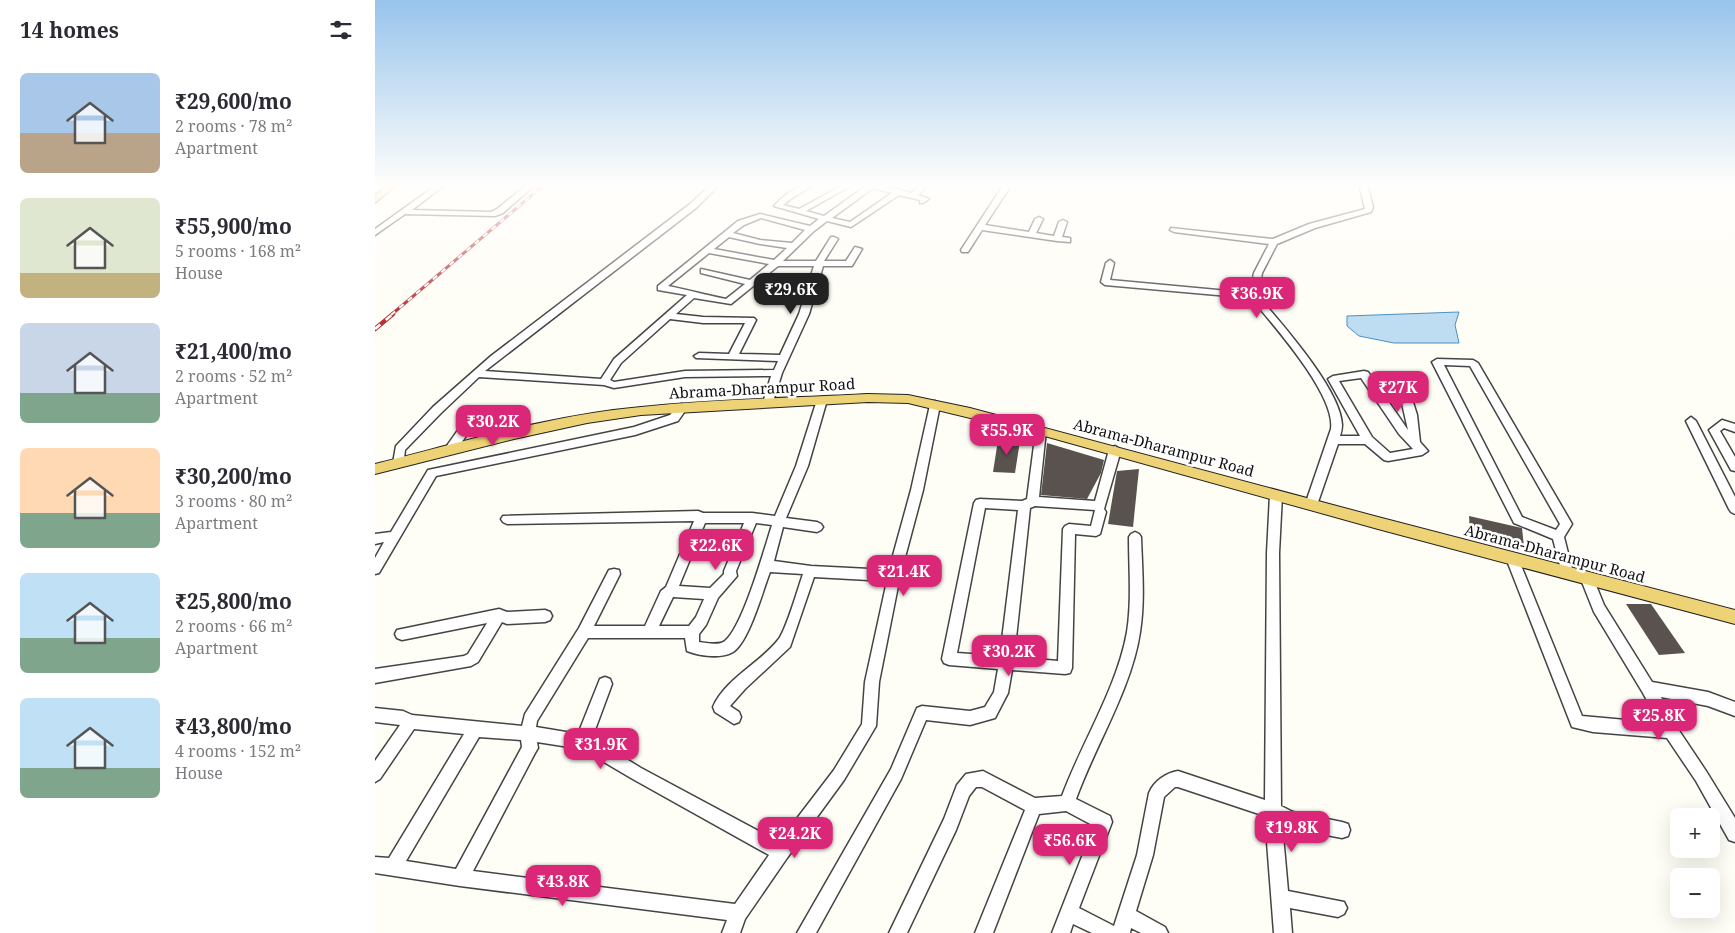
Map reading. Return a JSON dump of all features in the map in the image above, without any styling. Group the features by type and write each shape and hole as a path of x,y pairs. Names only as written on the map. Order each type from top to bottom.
{"main road":[{"name":"Abrama-Dharampur Road","path":"375,471 450,450 587,419 641,411 822,400 908,399 1041,430 1311,505 1735,617"}],"street":[{"path":"399,463 400,449 437,410 494,358 665,228"},
{"path":"736,228 661,288 694,293 693,295 728,302 776,263 811,229"},
{"path":"805,228 811,229"},
{"path":"965,250 980,228"},
{"path":"983,228 1067,240"},
{"path":"1031,235 1035,228"},
{"path":"1057,239 1061,228"},
{"path":"1174,230 1274,242 1308,228"},
{"path":"728,234 760,242 794,246"},
{"path":"768,403 777,373 804,314 821,258 834,239"},
{"path":"1254,296 1258,272 1274,242"},
{"path":"707,250 776,263 849,264 858,249"},
{"path":"1110,263 1105,282 1254,296 1307,363 1328,399 1337,426 1311,505"},
{"path":"704,271 752,283"},
{"path":"604,382 617,361 693,295"},
{"path":"669,316 703,320 751,320 733,356"},
{"path":"699,356 784,358"},
{"path":"1558,536 1518,520 1437,362 1473,362 1565,524 1558,536 1567,572"},
{"path":"476,374 615,384 685,374 777,373"},
{"path":"1364,374 1403,431 1422,450 1388,458 1368,440 1333,379 1364,374"},
{"path":"1389,378 1401,387 1408,402 1415,443"},
{"path":"752,518 730,571 731,576 713,594 701,621 692,632 692,647 717,650 729,647 742,630 766,566 779,522 802,466 822,400"},
{"path":"731,933 739,913 781,852 839,775 869,726 872,682 894,576 917,490 935,405"},
{"path":"375,569 432,473 635,431 674,418 682,408"},
{"path":"1691,421 1735,509"},
{"path":"1735,428 1722,424 1714,430 1735,467"},
{"path":"450,450 467,426"},
{"path":"805,933 896,774 921,713 969,718 990,713 1001,693 1041,430"},
{"path":"1333,440 1368,440"},
{"path":"1100,512 1096,531 1069,529 1065,668 949,659 980,503 1099,506 1115,450"},
{"path":"1276,495 1273,553 1273,811 1283,933"},
{"path":"507,519 698,516 701,518 752,518 817,527"},
{"path":"650,631 666,595 671,591 701,518"},
{"path":"375,539 395,536"},
{"path":"1067,803 1077,775 1108,707 1131,643 1134,618 1135,537"},
{"path":"1511,558 1577,722 1671,731"},
{"path":"766,566 810,571 894,576"},
{"path":"734,717 721,707 740,684 785,643 810,571"},
{"path":"460,878 530,748 528,734 530,719 584,632 614,574"},
{"path":"1586,577 1599,608 1648,688 1671,731 1701,776 1735,834"},
{"path":"671,591 713,594"},
{"path":"375,676 466,662 473,658 499,615"},
{"path":"402,634 499,615 507,618 545,616"},
{"path":"584,632 692,632"},
{"path":"583,741 605,684"},
{"path":"1648,688 1708,700 1735,709"},
{"path":"375,715 403,718 409,722 469,727 583,741 636,773 781,852"},
{"path":"375,774 409,722"},
{"path":"393,867 475,729"},
{"path":"898,933 950,824 963,791 972,780 983,779 1034,806 1067,803 1104,822 1061,933"},
{"path":"1121,933 1145,855 1157,793 1171,780 1178,779 1273,811 1291,820 1342,830"},
{"path":"984,933 1034,806"},
{"path":"375,865 460,878 739,913"},
{"path":"1279,898 1338,908"},
{"path":"1069,912 1110,933"},
{"path":"1126,916 1159,933"}],"water":[{"path":"1459,312 1455,325 1459,343 1394,343 1359,336 1347,326 1347,316"}],"building":[{"path":"998,440 1020,441 1015,473 993,472"},
{"path":"1047,443 1104,460 1101,473 1087,499 1041,495"},
{"path":"1139,469 1133,527 1108,524 1117,471"},
{"path":"1469,516 1522,528 1524,547 1470,534"},
{"path":"1626,604 1651,604 1685,653 1659,655"}],"railway":[{"path":"391,315 494,228"},
{"path":"375,329 393,314"}]}
